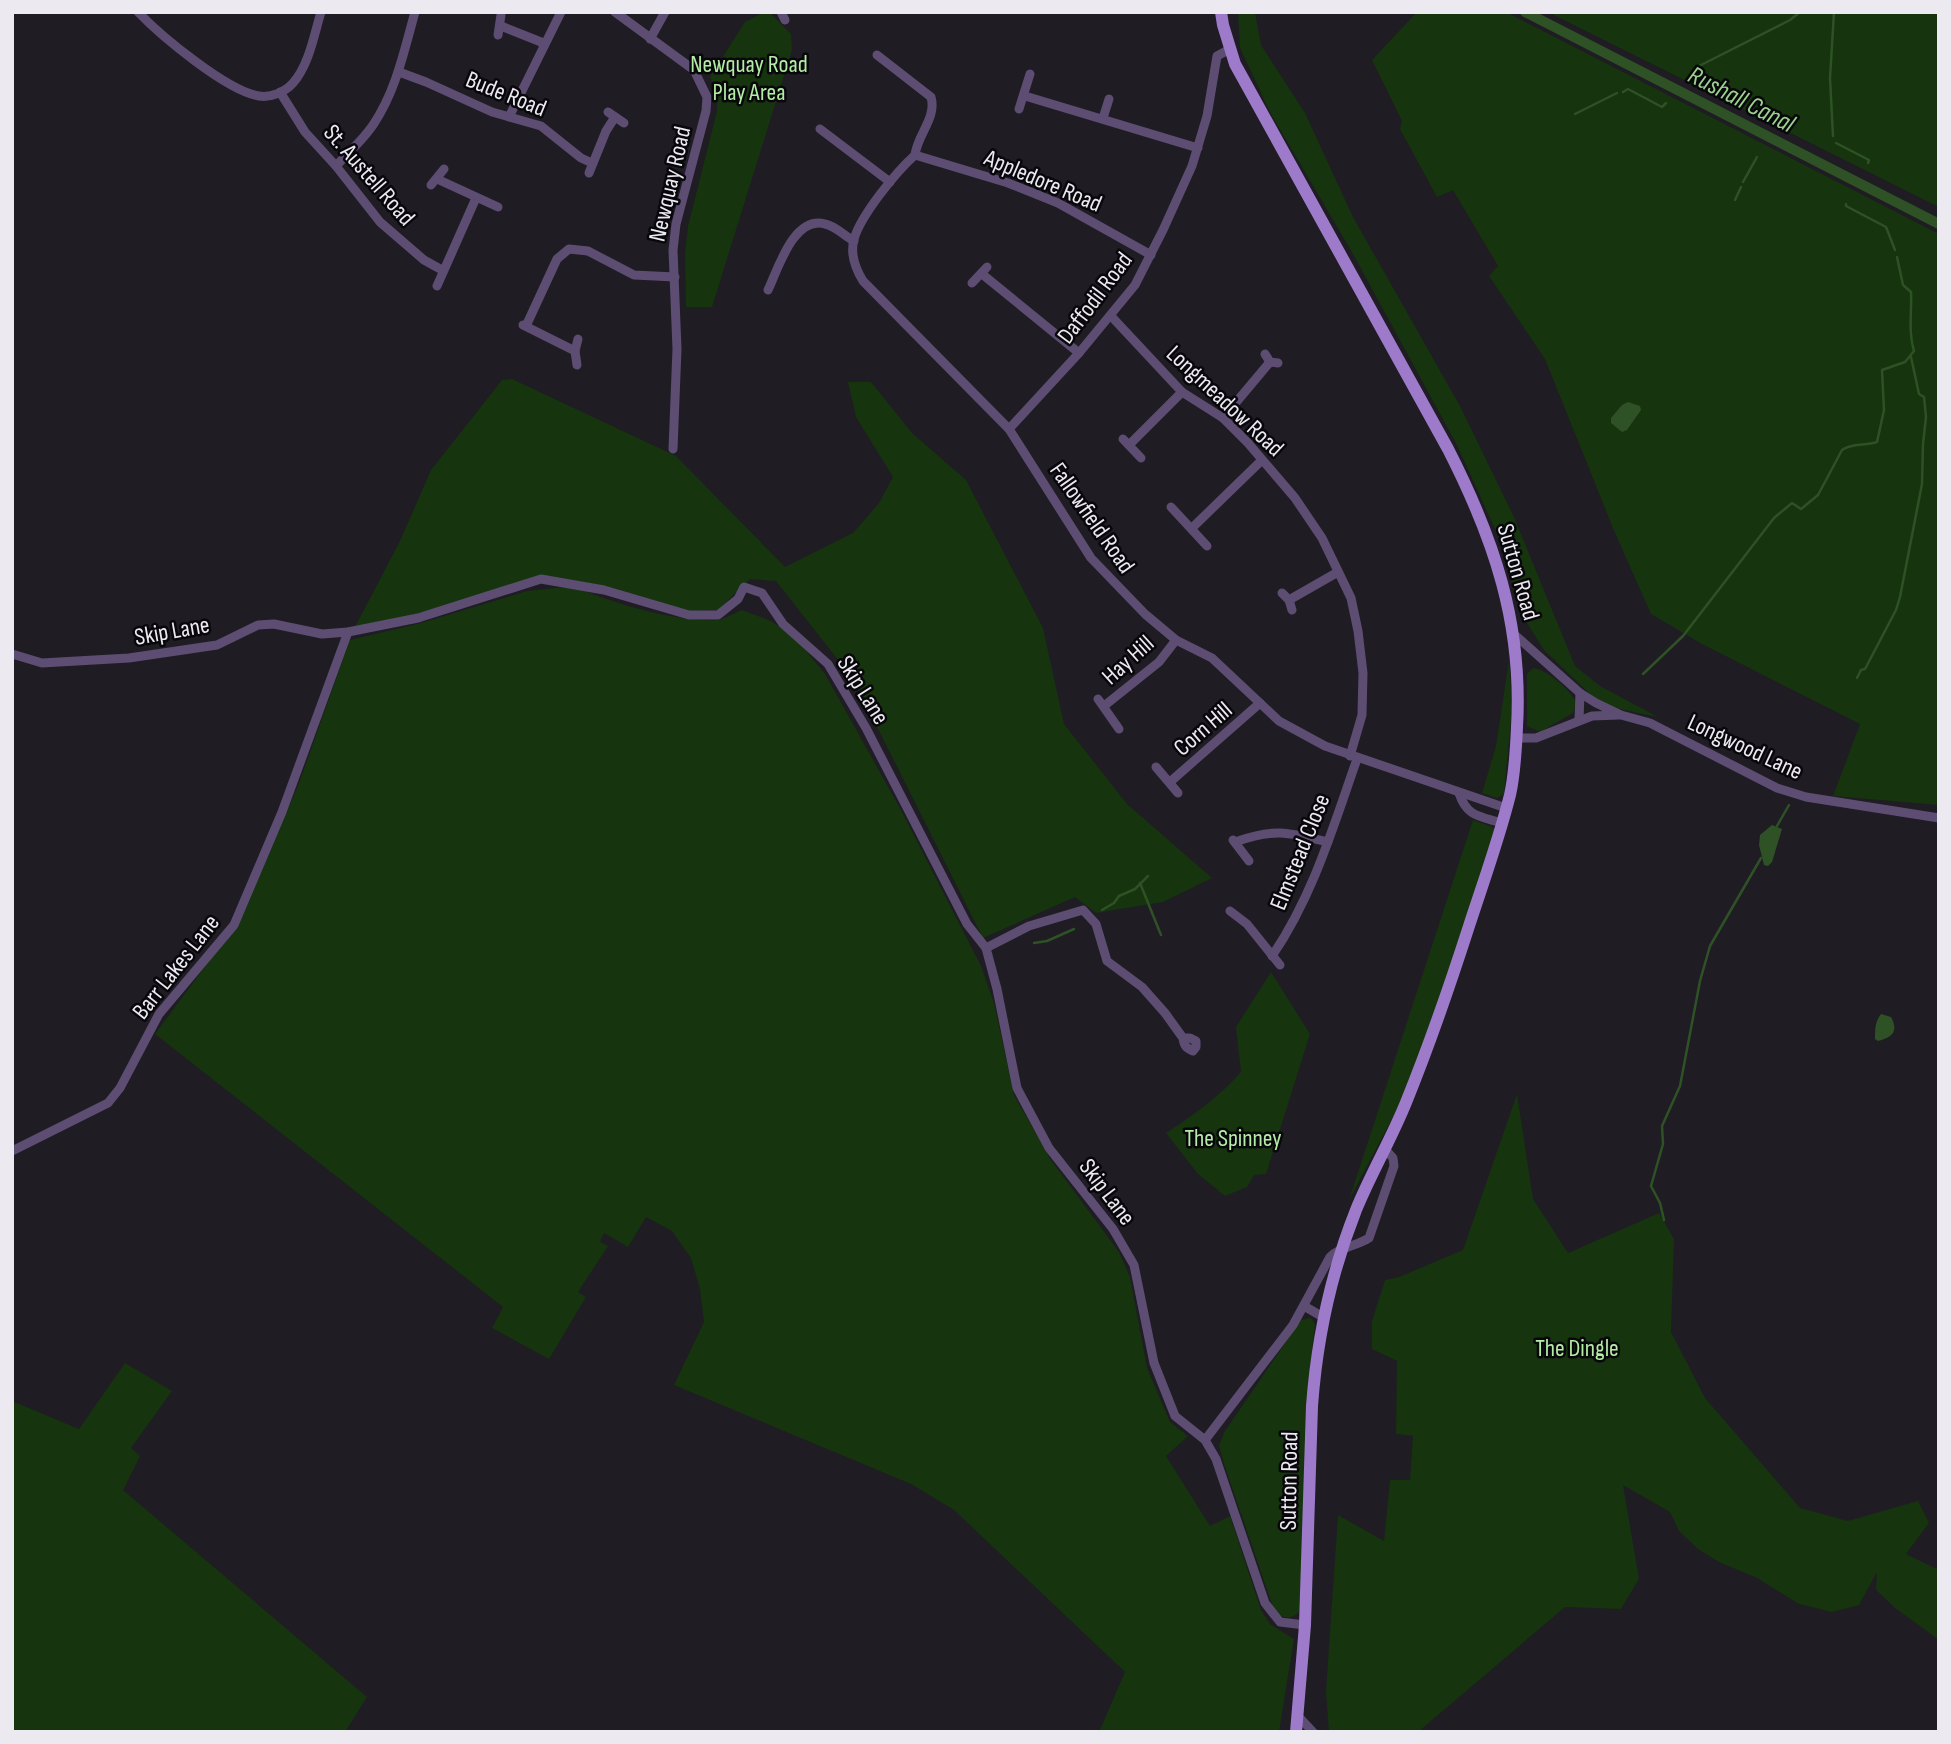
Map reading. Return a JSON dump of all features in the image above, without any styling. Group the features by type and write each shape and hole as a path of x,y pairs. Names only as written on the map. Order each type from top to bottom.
{"main road":[{"name":"Sutton Road","path":"1221,12 1235,64 1461,475 1489,538 1515,635 1519,698 1512,780 1502,823 1425,1055 1406,1103 1356,1209 1323,1317 1314,1374 1305,1625 1296,1732"}],"street":[{"path":"138,12 152,26 221,78 258,96 281,92 291,85 302,71 321,12"},
{"path":"336,166 372,127 399,72 415,12"},
{"path":"509,117 561,12"},
{"name":"Newquay Road","path":"615,12 694,71 707,97 706,111 676,224 673,250 677,349 673,449"},
{"path":"650,39 665,12"},
{"path":"502,15 499,30 544,46"},
{"name":"Daffodil Road","path":"1009,429 1079,353 1135,285 1198,148 1211,94 1216,56 1230,49"},
{"path":"768,292 801,228 809,224 824,223 854,241 859,228 890,182 915,155 916,144 931,116 931,97 883,66 877,55"},
{"name":"Bude Road","path":"399,72 492,112 541,126 590,168 616,118"},
{"path":"1019,109 1030,74"},
{"name":"St. Austell Road","path":"281,92 305,132 380,222 424,260 442,270"},
{"path":"1025,96 1198,148"},
{"path":"1103,118 1109,99"},
{"path":"820,129 890,182"},
{"path":"822,147 831,138"},
{"name":"Appledore Road","path":"915,155 1008,183 1045,198 1151,255"},
{"name":"St. Austell Road","path":"444,169 434,182 498,207"},
{"path":"437,286 476,198"},
{"name":"Fallowfield Road","path":"854,241 854,263 863,281 1009,429 1091,558 1144,614 1176,640 1212,658 1279,721 1325,746 1506,808"},
{"path":"575,351 523,325 557,259 564,251 588,251 634,275 675,278"},
{"path":"972,283 985,270 1079,353"},
{"name":"Longmeadow Road","path":"1111,316 1182,392 1223,418 1295,498 1322,538 1351,598 1363,673 1362,715 1354,758"},
{"path":"577,365 575,351 578,339"},
{"path":"1223,418 1271,359"},
{"path":"1141,458 1126,442 1182,392"},
{"path":"1192,528 1262,460"},
{"path":"1171,507 1207,546"},
{"path":"1288,601 1338,572"},
{"name":"Skip Lane","path":"12,654 42,663 129,658 217,645 258,625 274,624 322,634 348,632 418,618 541,579 604,590 689,615 718,615 738,599 744,587 762,593 783,624 828,664 866,728 967,924 986,948 1017,1088 1049,1148 1113,1229 1134,1265 1154,1363 1175,1416 1205,1440 1216,1459 1265,1603 1280,1622 1305,1625"},
{"name":"Barr Lakes Lane","path":"12,1151 108,1103 120,1088 159,1014 234,925 282,812 348,632"},
{"name":"Longwood Lane","path":"1515,635 1580,693 1621,715 1650,723 1777,788 1792,793 1939,818"},
{"name":"Hay Hill","path":"1119,729 1101,703 1159,662 1176,640"},
{"path":"1579,720 1580,693"},
{"name":"Corn Hill","path":"1170,782 1260,703"},
{"name":"Longwood Lane","path":"1517,738 1536,738 1592,716 1621,715"},
{"name":"Elmstead Close","path":"1272,956 1315,878 1354,758"},
{"name":"Corn Hill","path":"1156,767 1178,793"},
{"name":"Fallowfield Road","path":"1459,793 1471,814 1502,823"},
{"path":"1249,860 1233,840 1286,832 1328,842"},
{"path":"986,948 1029,926 1083,910 1096,924 1107,961 1142,986 1182,1038"},
{"path":"1230,911 1247,924 1280,965"},
{"path":"1205,1440 1293,1325 1330,1257 1336,1250 1359,1245 1369,1238 1394,1166 1393,1158 1384,1148"},
{"path":"1304,1306 1323,1317"},
{"path":"1298,1716 1313,1732"}],"green space":[{"name":"Newquay Road Play Area","path":"769,12 791,34 792,50 712,307 686,307 685,254 688,226 717,111 717,97 710,77 745,22"},
{"path":"1238,12 1255,12 1261,45 1305,113 1353,217 1460,406 1514,517 1575,666 1600,686 1658,717 1615,708 1592,696 1544,650 1520,612 1499,538 1457,445 1353,254 1271,114 1240,48"},
{"path":"1417,12 1506,12 1939,234 1939,805 1833,796 1860,724 1702,644 1651,614 1615,533 1545,359 1489,276 1498,266 1453,190 1437,197 1400,129 1402,121 1372,60"},
{"path":"1548,12 1939,12 1939,207"},
{"path":"512,379 676,456 785,567 853,533 879,503 893,477 856,417 848,382 871,382 912,433 966,480 1043,628 1064,724 1127,804 1212,878 1163,902 1096,913 1075,897 983,938 853,679 776,581 750,579 718,610 689,611 606,586 545,576 418,614 355,627 400,541 431,470 502,380"},
{"path":"574,586 624,605 684,618 717,620 742,610 771,621 795,637 825,674 901,810 981,966 994,1003 1014,1095 1051,1160 1119,1252 1130,1277 1147,1368 1170,1422 1188,1436 1166,1456 1210,1526 1230,1516 1261,1610 1270,1624 1294,1639 1279,1732 1099,1732 1125,1672 954,1510 911,1484 674,1385 704,1322 700,1289 691,1258 672,1231 646,1217 628,1247 604,1233 600,1242 608,1246 578,1292 586,1297 549,1359 492,1328 503,1307 155,1034 238,927 299,783 350,640 421,623 527,591"},
{"path":"1509,660 1512,708 1504,794 1497,798 1482,793 1496,746"},
{"path":"1533,668 1558,681 1576,702 1573,713 1540,732 1527,726 1527,674"},
{"path":"1473,820 1495,828 1435,1014 1402,1100 1349,1200"},
{"name":"The Spinney","path":"1271,972 1310,1034 1266,1174 1254,1175 1247,1187 1225,1196 1198,1174 1166,1133 1215,1098 1241,1072 1236,1027"},
{"name":"The Dingle","path":"1517,1094 1533,1199 1568,1253 1659,1213 1674,1239 1671,1332 1705,1398 1800,1508 1848,1521 1918,1501 1929,1523 1906,1554 1939,1570 1939,1640 1895,1608 1876,1590 1877,1572 1859,1605 1832,1612 1799,1604 1757,1578 1719,1562 1698,1549 1679,1531 1670,1512 1623,1485 1639,1579 1621,1609 1565,1607 1418,1732 1329,1732 1326,1691 1338,1515 1384,1541 1390,1480 1410,1480 1413,1436 1396,1434 1397,1361 1372,1349 1372,1321 1385,1280 1399,1277 1463,1250"},
{"path":"1311,1318 1315,1324 1308,1385 1301,1609 1294,1616 1287,1617 1279,1614 1273,1607 1219,1445 1225,1431 1301,1320"},
{"path":"125,1363 172,1391 131,1448 140,1456 123,1490 367,1697 345,1732 12,1732 12,1401 79,1429"}],"shaded area":[{"path":"1628,402 1640,406 1641,410 1627,430 1622,432 1611,423 1611,418"},
{"path":"1772,825 1782,829 1772,862 1768,866 1764,865 1759,845 1760,835"},
{"path":"1881,1014 1891,1017 1894,1030 1890,1036 1878,1041 1875,1039 1875,1029"}],"waterway":[{"name":"Rushall Canal","path":"1525,12 1939,224"},
{"path":"1699,66 1790,20 1800,12"},
{"path":"1833,136 1830,78 1834,12"},
{"path":"1623,92 1628,89 1662,107 1666,103"},
{"path":"1575,114 1617,93"},
{"path":"1836,143 1869,160 1868,163"},
{"path":"1743,182 1757,157"},
{"path":"1735,200 1741,187"},
{"path":"1846,204 1886,227 1895,250"},
{"path":"1643,674 1683,636 1774,518 1792,503 1801,509 1818,495 1842,450 1850,446 1877,442 1884,410 1882,370 1905,362 1914,351 1911,292 1903,285 1897,257"},
{"path":"1857,678 1861,670 1865,669 1896,610 1922,484 1926,417 1924,397 1919,394 1911,357"},
{"path":"1777,826 1789,805"},
{"path":"1664,1220 1660,1203 1651,1186 1663,1144 1662,1126 1680,1086 1700,981 1710,946 1761,858"},
{"path":"1102,910 1114,903 1119,896 1135,889 1148,876"},
{"path":"1140,883 1161,935"},
{"path":"1034,943 1047,941 1074,929"}]}
